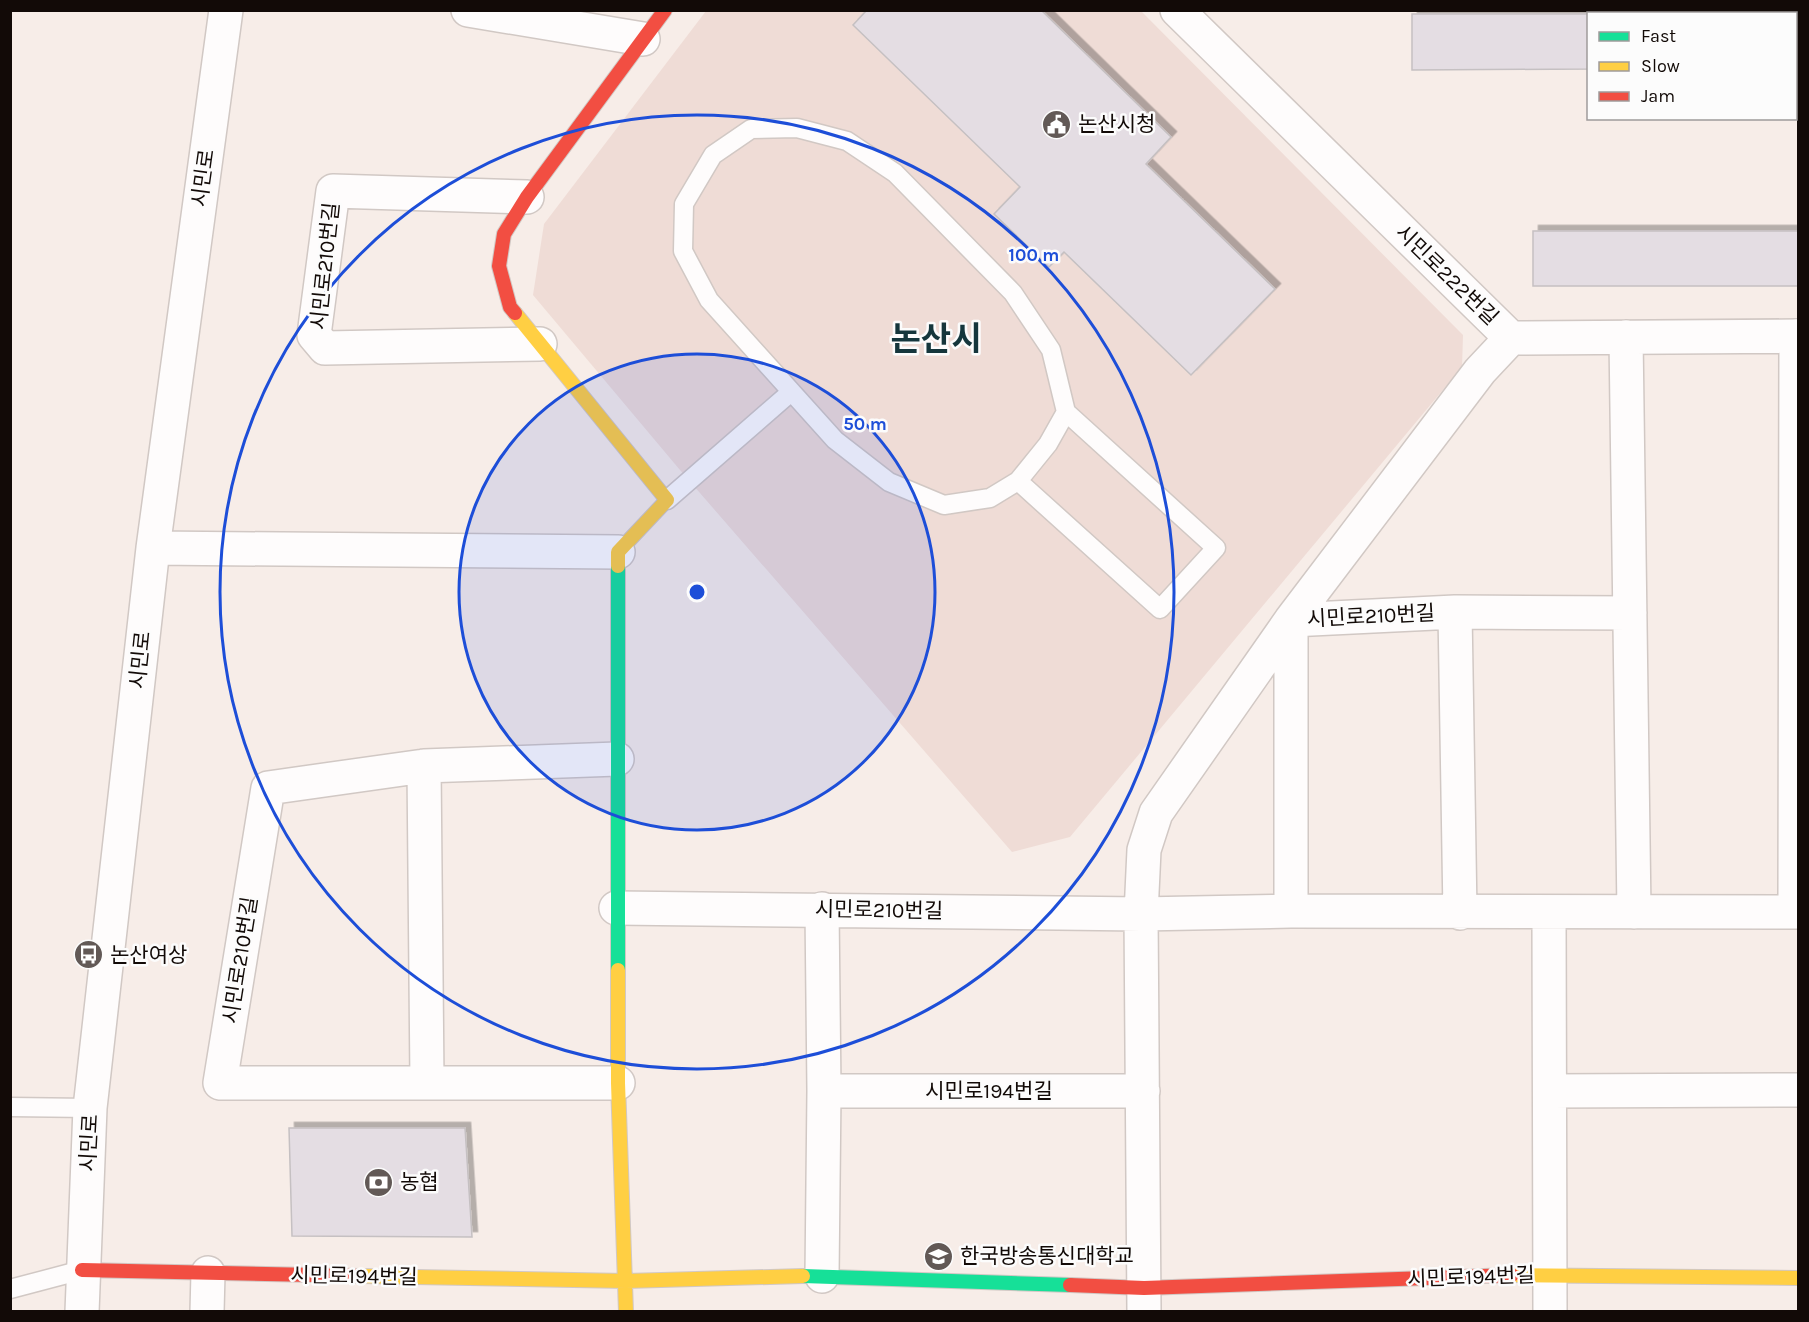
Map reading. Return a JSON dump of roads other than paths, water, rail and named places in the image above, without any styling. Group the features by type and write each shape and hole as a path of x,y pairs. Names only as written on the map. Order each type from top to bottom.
{"street":[{"name":"시민로","path":"82,1311 90,1108 153,548 226,10"},
{"path":"468,10 643,39"},
{"path":"626,1311 618,1083 616,908 618,552 667,500 510,307 499,266 504,234 527,196 665,10"},
{"name":"시민로222번길","path":"1177,10 1511,338 1797,336"},
{"name":"시민로210번길","path":"527,196 333,191 314,335 324,348 540,345"},
{"name":"시민로210번길","path":"616,908 1141,914 1291,911 1797,912 1797,336"},
{"path":"1144,1300 1141,914 1144,850 1156,813 1291,620 1480,371 1511,338"},
{"path":"1626,338 1634,912"},
{"path":"153,548 618,552"},
{"name":"시민로210번길","path":"1455,612 1460,913"},
{"name":"시민로210번길","path":"1291,911 1291,620 1455,612 1630,613"},
{"name":"시민로210번길","path":"617,759 424,766 268,788 220,1083 618,1083"},
{"path":"424,766 427,1082"},
{"path":"822,909 824,1091 822,1276"},
{"path":"1549,912 1550,1311"},
{"path":"1550,1090 1798,1090"},
{"name":"시민로194번길","path":"824,1091 1143,1091"},
{"name":"시민로194번길","path":"82,1270 626,1281 822,1276 1144,1300 1550,1274 1798,1278"},
{"path":"207,1311 208,1273"}],"lane":[{"path":"1018,481 1160,609 1216,548 1066,412 1051,350 1013,293 895,173 847,141 797,128 751,129 713,155 684,204 683,251 709,300 835,440 889,482 944,505 990,498 1018,481 1048,444 1066,412"},
{"path":"667,500 791,392"},
{"path":"10,1107 90,1108"},
{"path":"10,1289 82,1270"}],"place":[{"name":"논산시청","path":"1057,124"},
{"name":"논산여상","path":"89,955"},
{"name":"농협","path":"379,1182"},
{"name":"한국방송통신대학교","path":"939,1256"}],"district":[{"name":"논산시","path":"936,339"}]}
